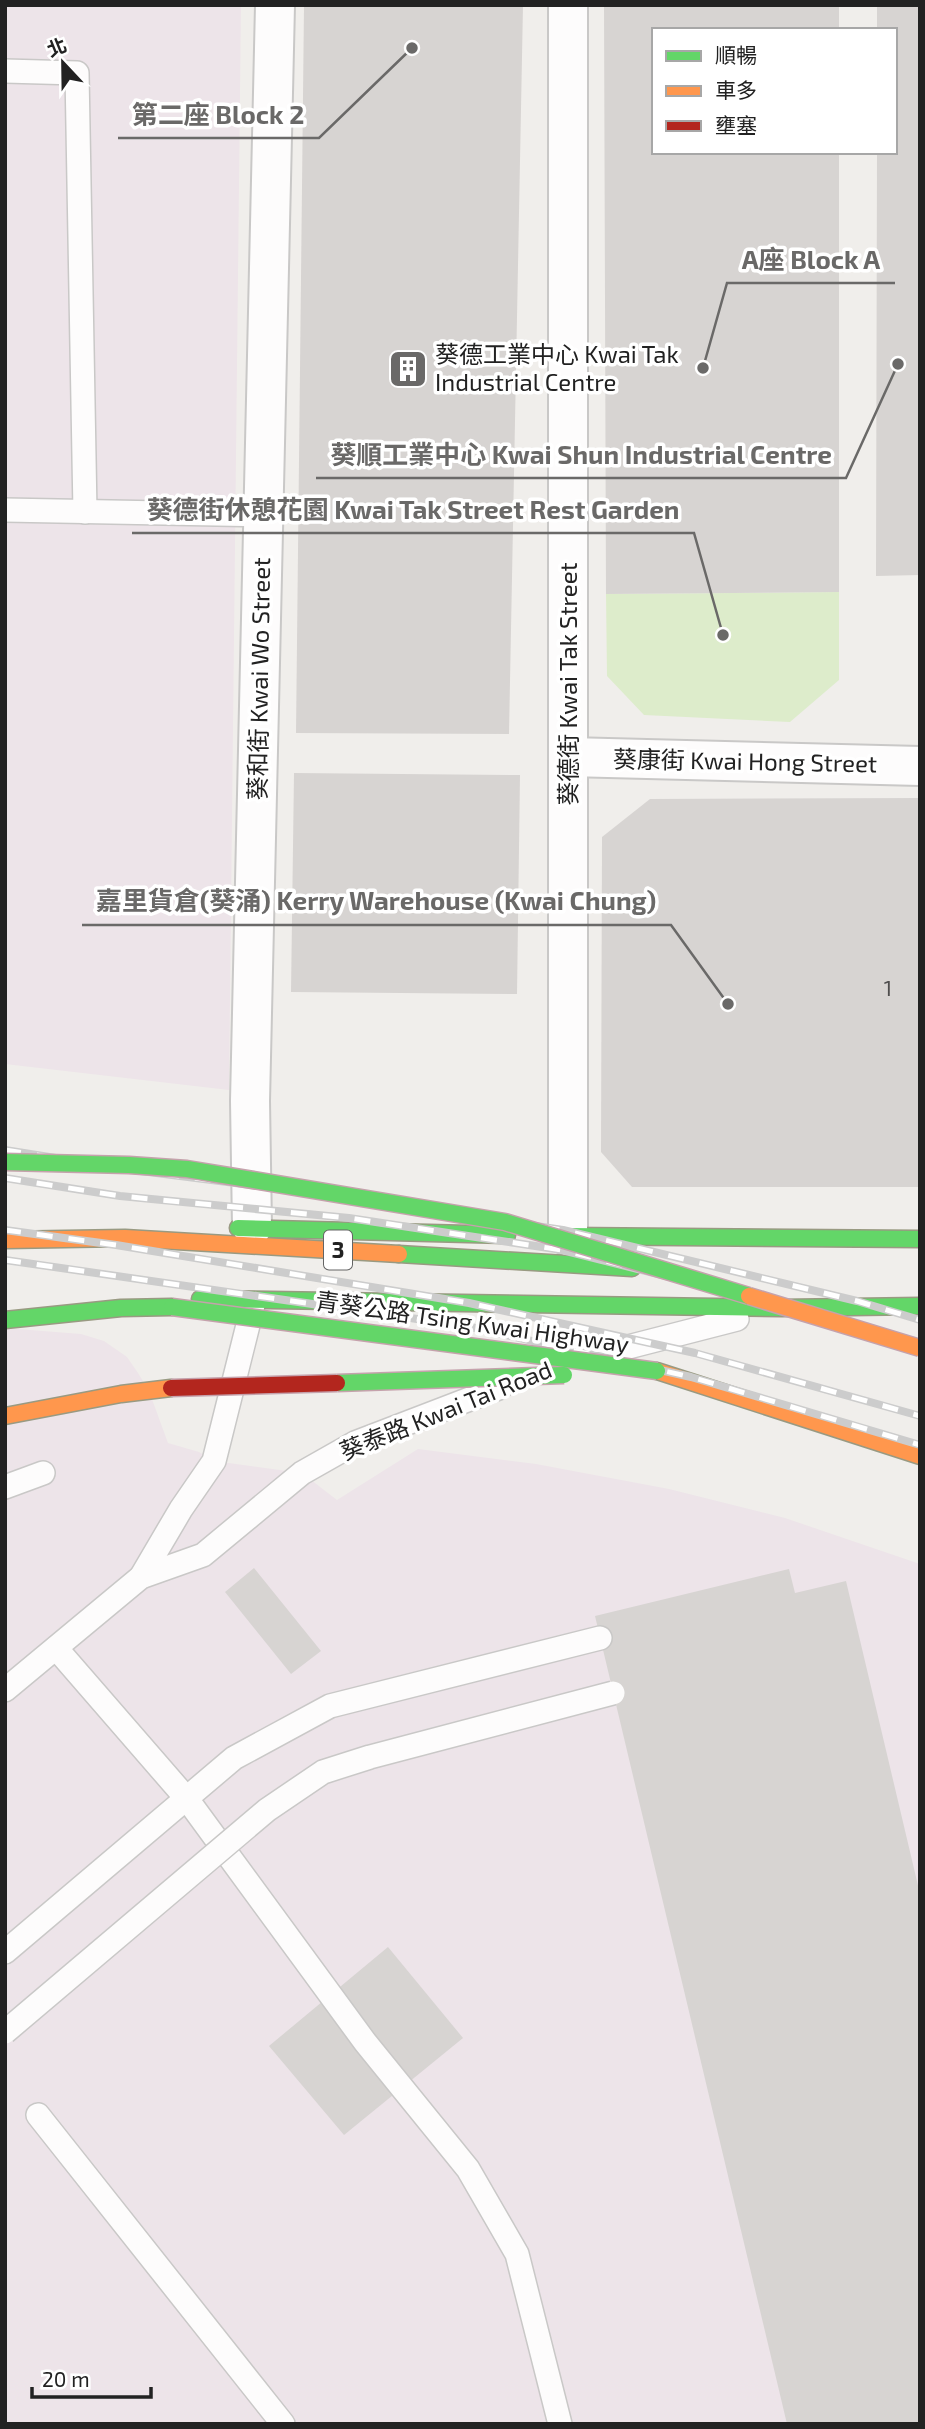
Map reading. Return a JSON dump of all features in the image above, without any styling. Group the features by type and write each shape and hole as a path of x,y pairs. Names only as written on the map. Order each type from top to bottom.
{"main road":[{"path":"5,1162 187,1169 505,1222 671,1271"},
{"path":"5,1231 252,1227 568,1236 920,1239"},
{"name":"3","path":"5,1240 138,1239 671,1271 920,1348"},
{"path":"33,1300 254,1298"},
{"name":"葵泰路 Kwai Tai Road","path":"254,1298 782,1308 920,1306"},
{"name":"青葵公路 Tsing Kwai Highway","path":"5,1320 121,1308 172,1307 657,1371 920,1456"},
{"path":"5,1416 121,1394 170,1388 657,1371"}],"street":[{"name":"葵和街 Kwai Wo Street","path":"252,1227 250,1101 275,5"},
{"name":"葵德街 Kwai Tak Street","path":"568,5 568,1236"},
{"name":"葵康街 Kwai Hong Street","path":"569,758 920,766"}],"lane":[{"path":"5,71 78,73 85,512"},
{"path":"5,510 263,515"},
{"name":"葵泰路 Kwai Tai Road","path":"5,1690 141,1577 181,1509 214,1461 254,1298"},
{"name":"葵泰路 Kwai Tai Road","path":"141,1577 203,1555 302,1473 355,1443 558,1366 664,1336 782,1308"},
{"path":"5,1487 43,1473"},
{"path":"5,1952 234,1759 330,1706 600,1638"},
{"path":"56,1648 187,1799 365,2042 468,2169 517,2254 560,2424"},
{"path":"5,2032 267,1810 323,1772 370,1757 613,1693"},
{"path":"38,2115 283,2424"}],"shaded area":[{"path":"5,5 241,5 229,1090 5,1064"},
{"path":"5,1328 81,1334 104,1341 127,1357 138,1373 149,1391 168,1443 199,1452 214,1461 302,1473 337,1500 418,1449 536,1464 669,1489 785,1518 920,1564 920,2424 5,2424"}],"green space":[{"path":"839,592 839,680 790,722 644,715 607,676 606,594"}],"building":[{"name":"葵德工業中心 Kwai Tak Industrial Centre","path":"304,5 523,5 509,734 296,733"},
{"path":"604,5 839,5 839,28 652,28 652,154 839,154 839,592 606,594"},
{"path":"877,5 920,5 920,575 876,576 877,154 897,154 897,28 877,28"},
{"path":"294,773 520,775 517,994 291,992"},
{"path":"920,798 920,1187 632,1187 601,1152 602,837 650,799"},
{"path":"254,1568 321,1651 291,1674 225,1592"},
{"path":"789,1569 795,1593 846,1581 920,1894 920,2424 787,2424 595,1616"},
{"path":"388,1947 463,2038 344,2135 269,2046"}],"railway":[{"path":"5,1150 563,1230 857,1301 920,1320"},
{"path":"5,1178 120,1196 349,1218 562,1250 852,1323 920,1343"},
{"path":"5,1230 116,1245 469,1303 695,1353 920,1416"},
{"path":"5,1260 466,1326 691,1377 920,1445"}],"traffic: fast":[{"path":"5,1162 187,1169 505,1222 749,1296"},
{"path":"238,1228 507,1235"},
{"path":"567,1236 920,1239"},
{"path":"399,1254 632,1268"},
{"path":"200,1299 782,1308 920,1306"},
{"path":"5,1320 121,1308 172,1307"},
{"path":"172,1307 657,1371"},
{"path":"337,1383 564,1375"}],"traffic: slow":[{"path":"5,1240 125,1238 399,1254"},
{"path":"749,1296 920,1348"},
{"path":"657,1371 920,1456"},
{"path":"5,1416 121,1394 171,1388"}],"traffic: jam":[{"path":"171,1388 337,1383"}],"place":[{"name":"第二座 Block 2","path":"412,48"},
{"name":"葵順工業中心 Kwai Shun Industrial Centre","path":"898,364"},
{"name":"A座 Block A","path":"703,368"},
{"name":"葵德工業中心 Kwai Tak Industrial Centre","path":"408,369"},
{"name":"葵德街休憩花園 Kwai Tak Street Rest Garden","path":"723,635"},
{"name":"嘉里貨倉(葵涌) Kerry Warehouse (Kwai Chung)","path":"728,1004"}]}
